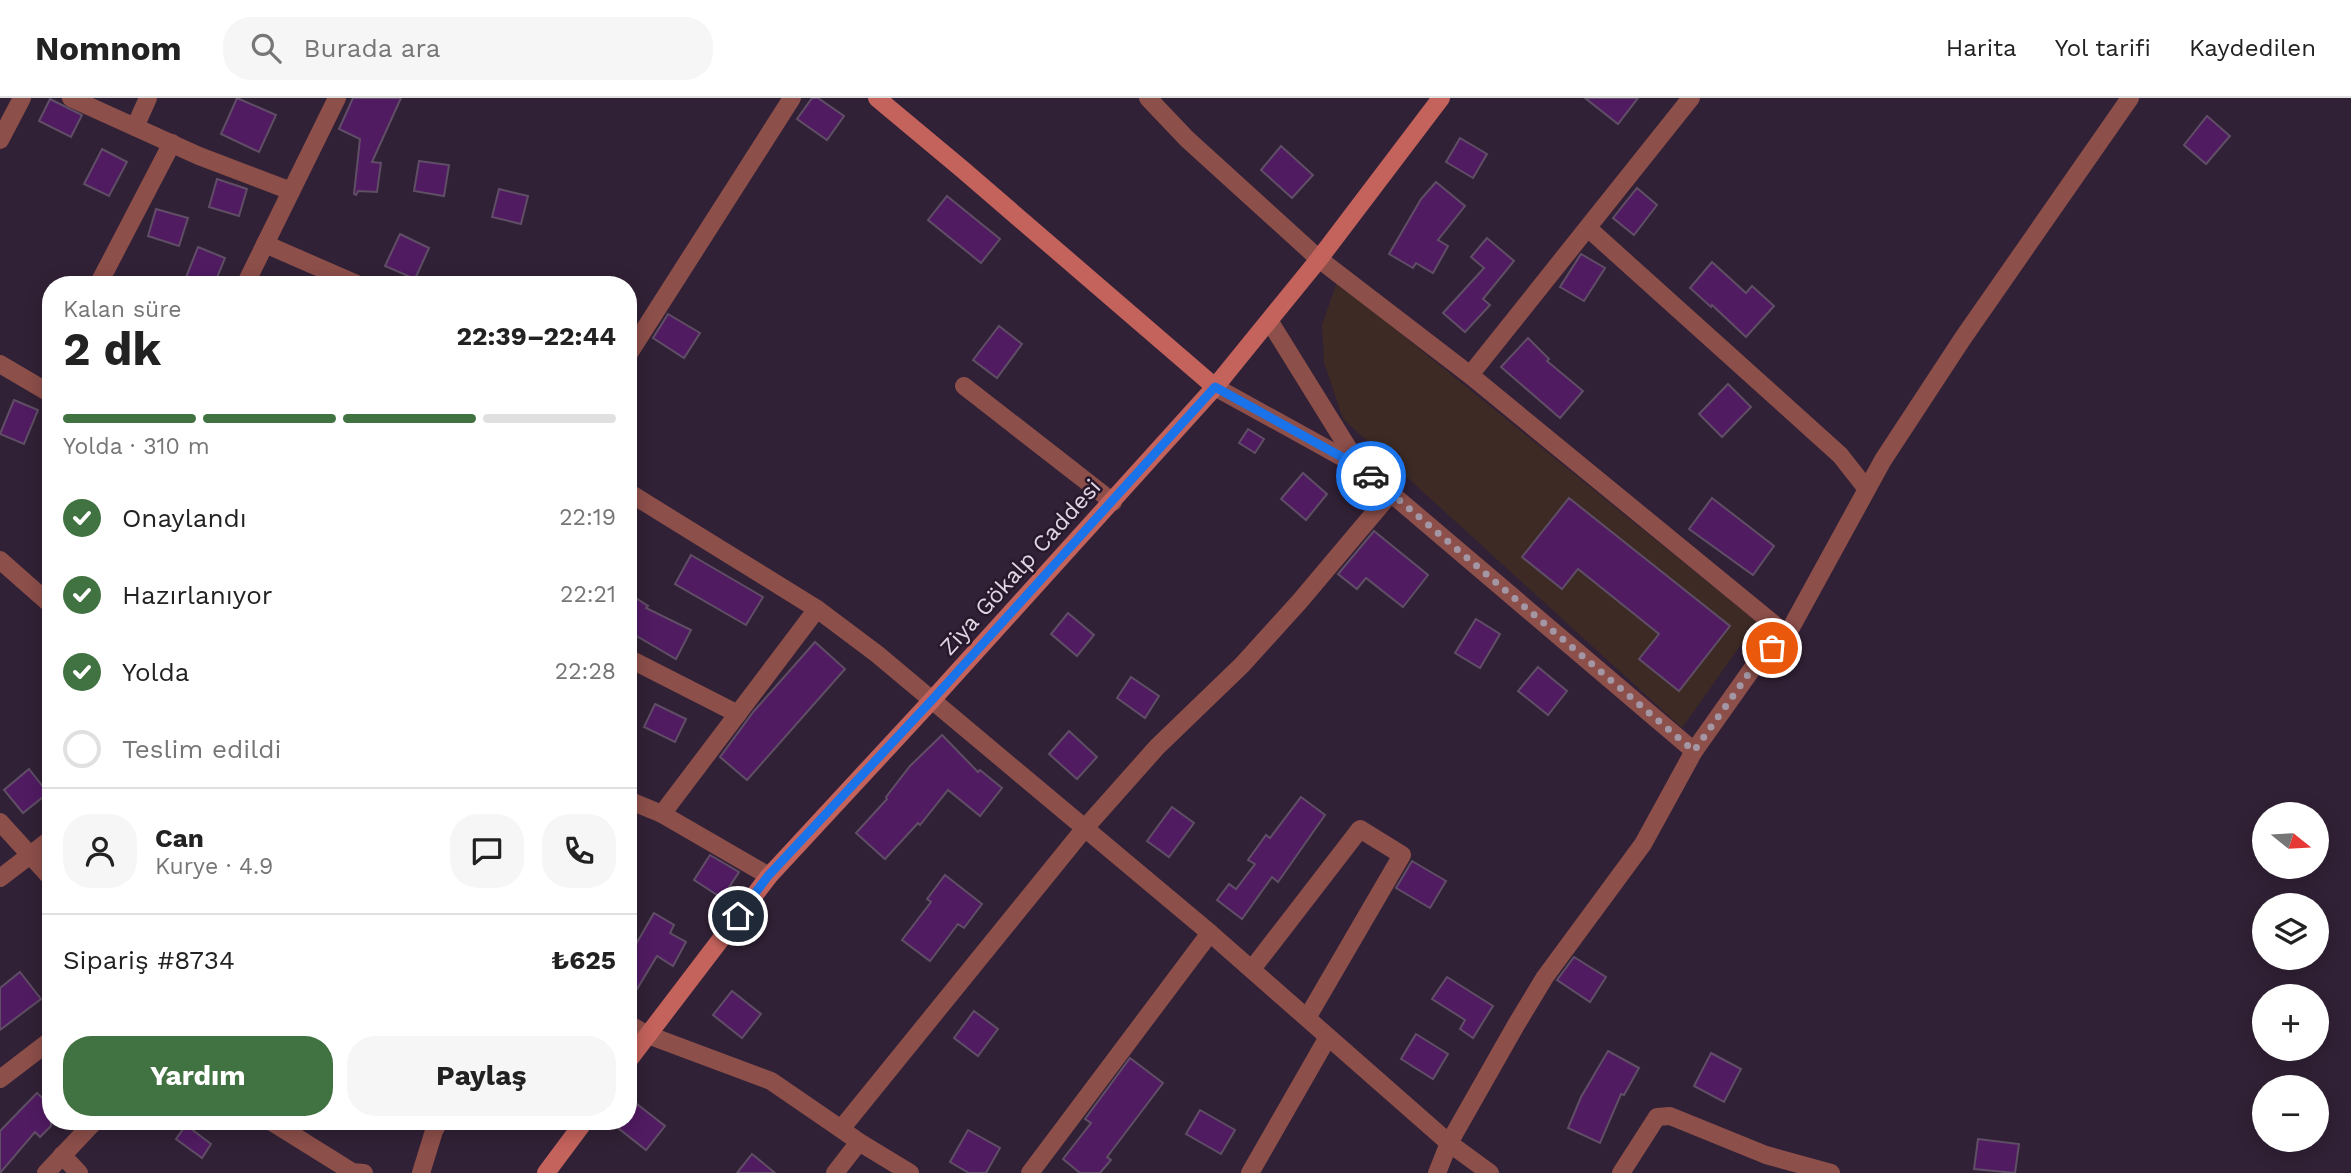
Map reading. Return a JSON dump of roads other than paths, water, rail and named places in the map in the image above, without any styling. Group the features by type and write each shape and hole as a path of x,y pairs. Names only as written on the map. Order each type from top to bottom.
{"street":[{"path":"0,140 22,98"},
{"path":"71,98 172,143 291,191"},
{"path":"135,127 148,98"},
{"path":"249,276 337,98"},
{"path":"637,341 792,98"},
{"path":"877,98 1215,387 1360,467 1694,751"},
{"path":"1148,98 1187,138 1319,259 1470,375 1787,635"},
{"name":"Ziya Gökalp Caddesi","path":"637,1049 768,876 1113,502 1270,322 1441,98"},
{"path":"1470,375 1691,98"},
{"path":"1437,1173 1449,1143 1545,977 1643,844 1694,751 1757,662 1787,635 1866,488 1963,338 2130,98"},
{"path":"103,276 172,143"},
{"path":"1589,229 1840,456 1866,488"},
{"path":"265,244 338,276"},
{"path":"1270,322 1360,467"},
{"path":"0,364 42,384"},
{"path":"964,386 1113,502"},
{"path":"841,1129 1085,828 1157,747 1250,656 1391,493"},
{"path":"637,498 817,609 932,700 1210,933 1449,1143 1490,1173"},
{"path":"0,560 42,597"},
{"path":"662,814 817,609"},
{"path":"637,663 738,714"},
{"path":"637,804 662,814 768,876"},
{"path":"0,822 42,869"},
{"path":"1252,969 1360,829 1402,855 1307,1018"},
{"path":"0,878 42,846"},
{"path":"1030,1173 1210,933"},
{"path":"637,1029 771,1081 859,1142 911,1173"},
{"path":"1250,1173 1328,1037"},
{"path":"0,1079 42,1047"},
{"path":"1621,1173 1657,1117 1670,1116 1766,1155 1831,1173"},
{"path":"46,1173 86,1130"},
{"path":"285,1130 352,1172 365,1173"},
{"path":"421,1173 435,1130"},
{"path":"546,1173 578,1130"},
{"path":"835,1173 859,1142"},
{"path":"62,1156 79,1173"}]}
